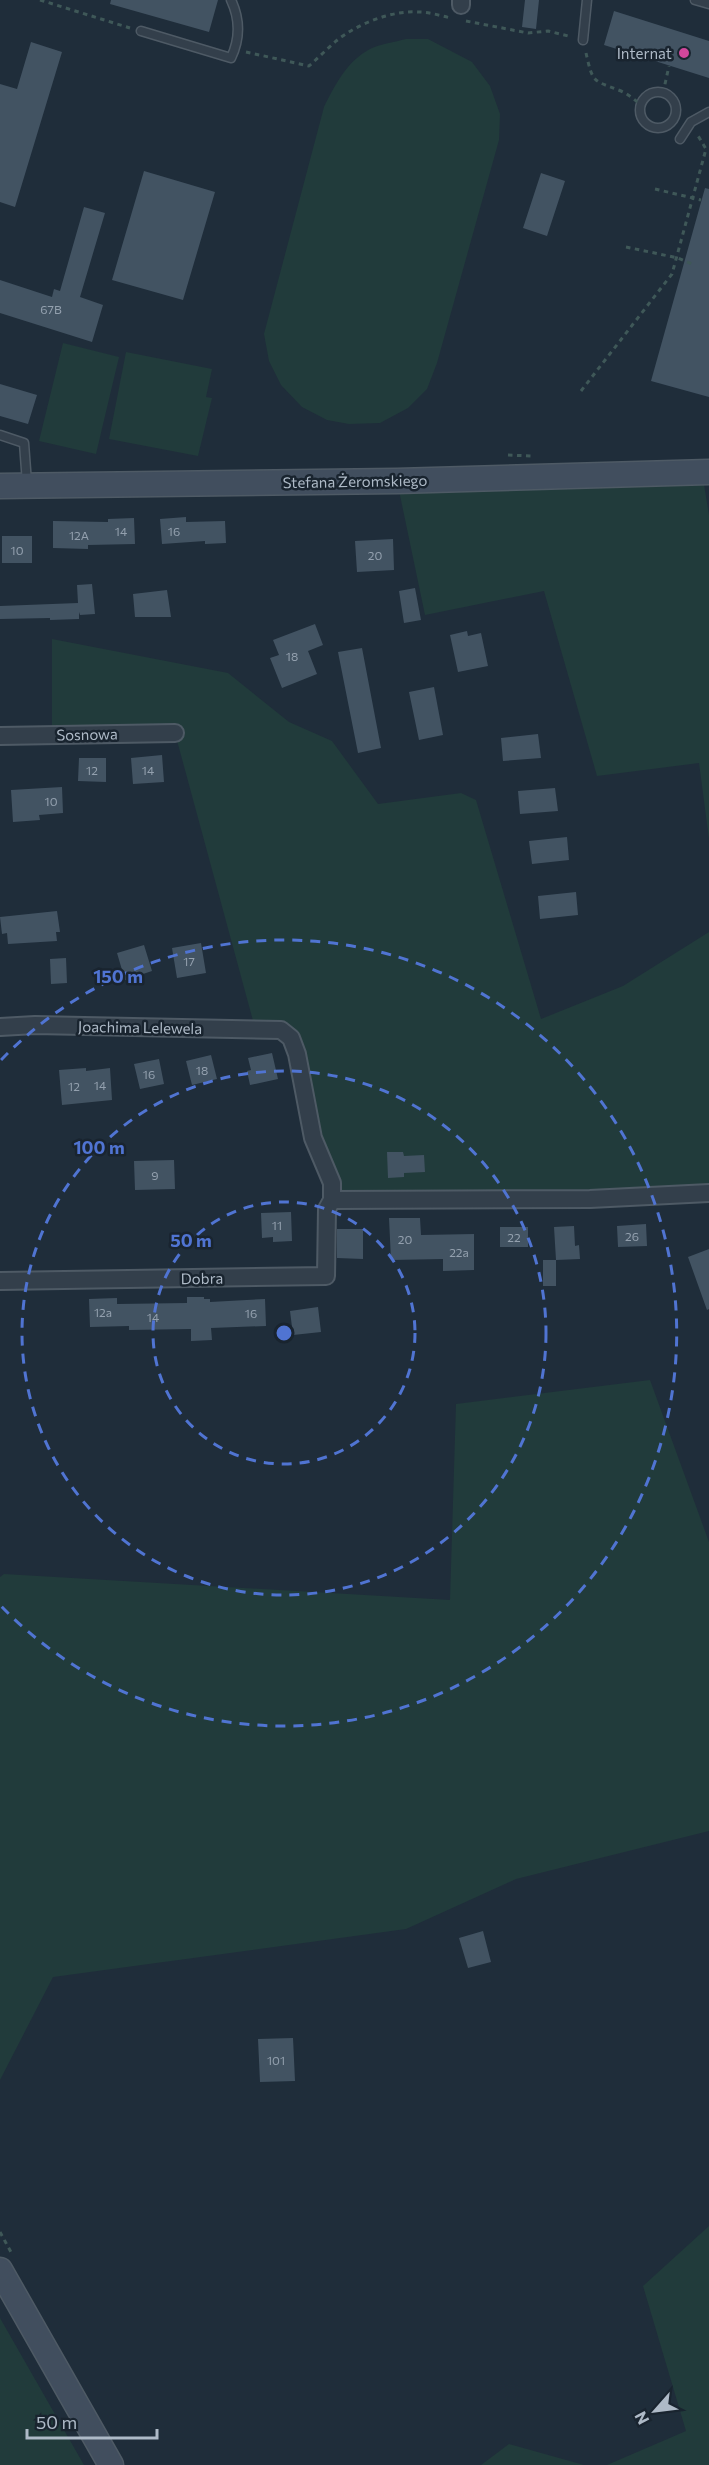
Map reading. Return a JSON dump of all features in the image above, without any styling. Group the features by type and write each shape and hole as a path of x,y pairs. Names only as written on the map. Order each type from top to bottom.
{"street":[{"name":"Stefana Żeromskiego","path":"0,486 709,472"},
{"name":"Sosnowa","path":"0,736 175,733"},
{"name":"Joachima Lelewela","path":"0,1026 281,1030"},
{"name":"Dobra","path":"0,1281 326,1276 327,1209 332,1200 332,1183 313,1138 297,1054 291,1038 281,1030"},
{"path":"332,1200 590,1199 709,1193"},
{"path":"0,2270 111,2465"}],"lane":[{"path":"141,31 217,56 231,58 235,50 238,21 231,0"},
{"path":"583,40 586,0"},
{"path":"695,0 709,4"},
{"path":"663,93 670,97 676,109 672,122 660,128 647,124 642,118 641,105 650,94 663,93"},
{"path":"680,139 691,122 709,112"},
{"path":"0,435 24,443 27,486"}],"path":[{"path":"39,0 141,31"},
{"path":"235,50 309,66 335,41 351,30 395,14 418,11 528,33 548,31 583,40 591,74 602,85 624,92 641,105"},
{"path":"663,93 669,66"},
{"path":"581,391 672,274 706,148 691,122"},
{"path":"655,189 702,200"},
{"path":"626,247 678,258 692,264"}],"green space":[{"path":"406,39 428,39 472,62 490,86 500,114 499,140 437,363 427,389 408,408 380,423 349,424 327,420 302,407 281,385 269,361 264,334 324,107 342,74 362,54 378,46"},
{"path":"63,343 119,357 96,454 39,441"},
{"path":"126,352 212,369 206,397 212,398 198,456 109,439"},
{"path":"702,472 709,515 709,839 699,763 597,776 544,591 425,615 397,481"},
{"path":"52,639 228,673 289,722 332,741 378,804 461,793 476,800 541,1019 623,986 709,932 709,1193 332,1200 291,1038 255,1028 175,733 52,735"},
{"path":"650,1380 709,1542 709,1831 516,1879 406,1929 53,1977 0,2080 0,1577 4,1574 450,1600 456,1404"},
{"path":"709,2226 709,2465 607,2465 686,2431 643,2286"},
{"path":"0,2318 84,2465 0,2465"},
{"path":"509,2444 584,2465 481,2465"}],"building":[{"path":"111,0 218,0 209,32 110,4"},
{"path":"525,0 539,0 536,29 522,27"},
{"path":"614,11 709,41 709,78 604,45"},
{"path":"31,42 62,52 15,207 0,202 0,84 17,89"},
{"path":"144,171 215,192 183,300 112,280"},
{"path":"541,173 565,181 547,236 523,228"},
{"path":"705,188 709,189 709,397 651,381"},
{"path":"84,207 105,213 80,297 103,305 92,342 0,313 0,280 52,297 54,289 60,291"},
{"path":"0,384 37,395 28,424 0,416"},
{"path":"186,517 186,522 225,521 226,543 205,544 205,541 162,544 160,519"},
{"path":"134,518 135,544 88,545 88,549 53,548 53,521 108,522 108,519"},
{"path":"2,536 32,536 32,563 2,563"},
{"path":"393,539 394,570 357,572 355,541"},
{"path":"92,584 95,614 80,615 79,612 79,619 0,619 0,606 78,603 77,585"},
{"path":"415,588 421,620 404,623 399,591"},
{"path":"167,590 171,617 135,617 133,594"},
{"path":"315,624 323,645 308,651 317,674 282,688 270,658 279,655 273,640"},
{"path":"467,631 468,636 481,633 488,666 458,672 450,635"},
{"path":"362,648 381,748 358,753 338,652"},
{"path":"434,687 443,735 419,740 409,692"},
{"path":"538,734 541,758 503,761 501,738"},
{"path":"162,755 164,782 133,784 131,758"},
{"path":"79,758 106,758 106,782 78,781"},
{"path":"62,787 63,813 39,815 40,820 13,822 11,790"},
{"path":"555,788 558,811 520,814 518,791"},
{"path":"567,837 569,860 532,864 529,841"},
{"path":"576,892 578,915 540,919 538,896"},
{"path":"57,911 60,932 56,932 57,941 8,944 7,933 2,934 0,917"},
{"path":"201,943 206,973 177,978 172,948"},
{"path":"144,945 152,971 125,980 117,953"},
{"path":"66,958 67,983 51,984 50,959"},
{"path":"272,1053 278,1079 250,1085 247,1071 251,1070 248,1058"},
{"path":"211,1055 217,1079 192,1085 186,1061"},
{"path":"159,1059 164,1084 140,1089 134,1064"},
{"path":"86,1068 86,1071 110,1068 112,1100 62,1105 59,1070"},
{"path":"387,1152 403,1152 404,1156 424,1155 425,1172 404,1173 404,1177 388,1178"},
{"path":"174,1160 175,1189 135,1190 134,1161"},
{"path":"291,1212 292,1241 273,1242 273,1237 262,1238 261,1213"},
{"path":"389,1218 420,1218 421,1235 474,1234 474,1270 443,1271 443,1259 391,1260"},
{"path":"646,1224 647,1246 618,1247 617,1226"},
{"path":"574,1226 575,1246 579,1245 580,1259 556,1260 554,1227"},
{"path":"500,1227 528,1227 528,1247 500,1247"},
{"path":"337,1229 363,1229 363,1259 337,1258"},
{"path":"709,1249 709,1309 707,1310 688,1257"},
{"path":"543,1260 556,1260 556,1286 543,1286"},
{"path":"187,1297 204,1297 204,1299 210,1299 210,1302 265,1299 266,1326 211,1328 212,1340 191,1341 191,1329 129,1330 129,1326 90,1327 89,1299 117,1298 117,1304 187,1303"},
{"path":"318,1307 321,1332 293,1335 290,1311"},
{"path":"483,1931 491,1962 468,1968 459,1938"},
{"path":"293,2038 295,2081 260,2082 258,2039"}],"place":[{"name":"Internat","path":"684,53"}]}
